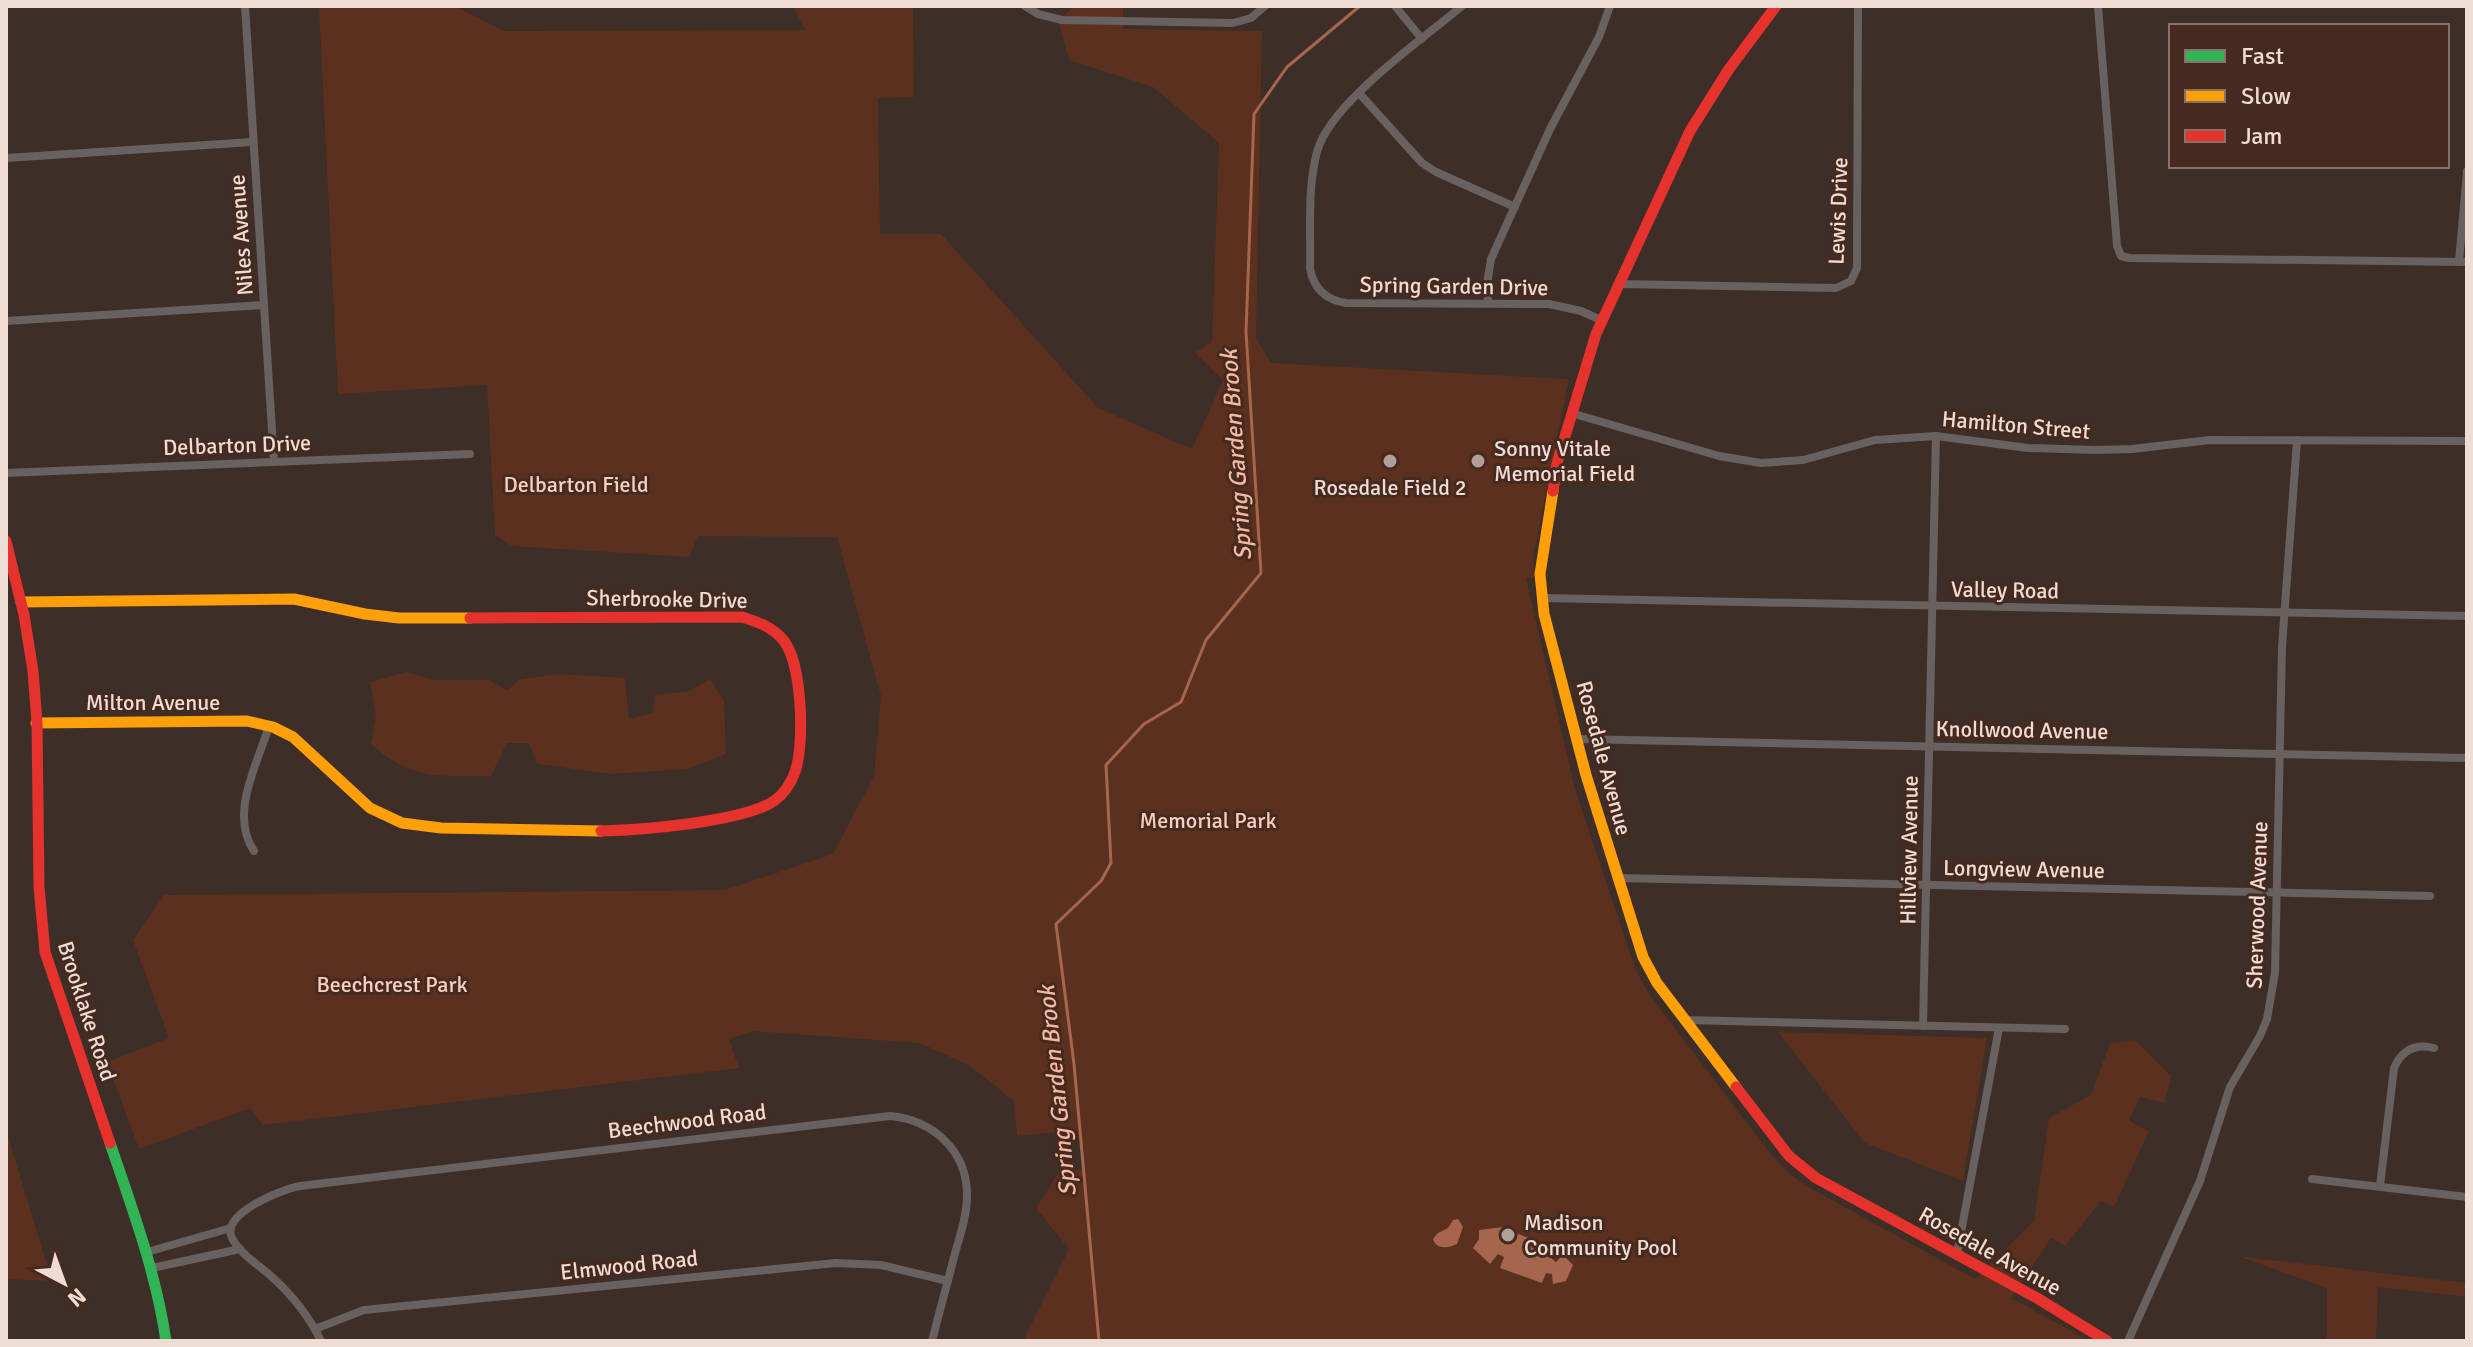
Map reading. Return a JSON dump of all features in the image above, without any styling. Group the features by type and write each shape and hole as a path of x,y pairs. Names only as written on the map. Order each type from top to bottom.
{"street":[{"name":"Niles Avenue","path":"245,6 274,462"},
{"path":"1025,6 1038,14 1062,20 1233,23 1251,18 1265,6"},
{"path":"1395,6 1422,39"},
{"name":"Spring Garden Drive","path":"1462,6 1359,93 1332,120 1317,149 1314,165 1310,269 1316,286 1330,298 1346,303 1549,304 1581,311 1603,321"},
{"path":"1488,303 1491,259 1565,99 1599,37 1610,6"},
{"name":"Rosedale Avenue","path":"1776,6 1708,100 1684,144 1587,358 1552,486 1540,558 1542,598 1577,739 1643,957 1657,983 1685,1020 1802,1169 2107,1341"},
{"path":"1849,6 1860,6"},
{"name":"Lewis Drive","path":"1620,284 1836,288 1851,281 1857,268 1860,6"},
{"path":"2098,6 2120,255 2129,258 2463,262 2467,171"},
{"path":"1359,93 1422,163 1515,207"},
{"path":"6,158 253,142"},
{"path":"6,321 264,305"},
{"name":"Hamilton Street","path":"1571,413 1719,456 1761,463 1803,460 1875,440 1936,436 2062,450 2132,449 2210,440 2467,441"},
{"name":"Hillview Avenue","path":"1923,1026 1936,436"},
{"name":"Sherwood Avenue","path":"2128,1341 2200,1181 2230,1087 2267,1019 2275,973 2284,614 2297,440"},
{"name":"Delbarton Drive","path":"6,473 470,454"},
{"name":"Brooklake Road","path":"6,541 34,671 39,905 45,952 152,1268 166,1341"},
{"name":"Valley Road","path":"1542,598 2467,616"},
{"name":"Sherbrooke Drive","path":"21,602 294,599 399,618 742,617 756,620 776,632 792,652 797,676 800,756 797,769 783,793 749,813 622,830 424,828 398,822 373,811 305,744 269,726"},
{"name":"Milton Avenue","path":"36,723 247,721 269,726"},
{"path":"254,851 244,832 244,804 269,726"},
{"name":"Knollwood Avenue","path":"1577,739 2467,758"},
{"name":"Longview Avenue","path":"1617,878 2430,896"},
{"path":"1685,1020 2065,1029"},
{"path":"1957,1254 1999,1028"},
{"path":"2380,1186 2394,1068 2404,1052 2423,1045 2434,1048"},
{"name":"Beechwood Road","path":"147,1252 231,1228 262,1199 286,1188 890,1116 904,1117 930,1128 949,1144 966,1180 966,1208 932,1341"},
{"path":"2312,1179 2467,1197"},
{"path":"231,1228 232,1238 240,1249 287,1292 321,1341"},
{"path":"152,1268 240,1249"},
{"name":"Elmwood Road","path":"315,1329 364,1310 836,1263 881,1265 948,1281"}],"green space":[{"name":"Memorial Park","path":"454,6 504,31 806,30 792,6 913,6 914,97 878,98 880,234 941,234 1098,408 1192,449 1223,380 1195,353 1212,342 1219,143 1153,87 1069,60 1058,20 1076,6 1123,6 1123,29 1262,31 1256,338 1271,363 1569,379 1533,558 1534,578 1526,578 1575,789 1636,971 1649,994 1769,1152 1805,1185 1975,1279 2034,1221 2049,1118 2091,1095 2110,1043 2135,1040 2171,1076 2165,1103 2140,1097 2129,1121 2149,1131 2114,1207 2101,1201 2065,1246 2051,1238 2011,1298 2090,1341 1023,1341 1069,1249 1036,1208 1059,1172 1083,1169 1080,1130 1017,1136 1014,1101 970,1066 920,1043 753,1031 729,1039 739,1068 263,1125 250,1108 139,1149 107,1062 169,1038 133,940 164,895 725,890 833,854 874,776 881,696 837,537 698,536 689,557 512,546 495,535 487,385 338,394 319,8"},
{"path":"407,672 434,680 489,680 507,690 521,679 559,674 625,678 629,719 653,713 655,695 689,691 710,679 724,700 726,754 687,769 612,774 537,764 529,743 507,743 491,776 414,771 371,744 376,718 370,682"},
{"path":"1778,1032 1987,1038 1963,1181 1865,1143"},
{"path":"6,1130 52,1281 6,1279"},
{"path":"2238,1256 2467,1283 2467,1297 2378,1287 2376,1341 2327,1341 2327,1288"}],"shaded area":[{"path":"1458,1219 1463,1227 1457,1244 1447,1247 1437,1245 1433,1239"},
{"path":"1503,1227 1502,1242 1509,1243 1513,1232 1555,1248 1551,1258 1556,1262 1563,1255 1573,1265 1566,1281 1553,1284 1552,1274 1546,1273 1542,1283 1500,1268 1504,1257 1498,1254 1490,1264 1473,1248 1479,1239 1479,1230"}],"waterway":[{"name":"Spring Garden Brook","path":"1099,1341 1074,1064 1056,924 1101,881 1111,863 1106,765 1144,724 1181,702 1206,640 1261,573 1246,332 1254,114 1287,67 1360,6"}],"traffic: fast":[{"path":"110,1143 150,1265 166,1341"}],"traffic: slow":[{"path":"1553,491 1540,574 1544,614 1586,775 1643,957 1657,983 1736,1087"},
{"path":"21,602 294,599 399,618 470,618"},
{"path":"36,723 247,721 273,727 293,737 370,808 402,823 441,828 601,831"}],"traffic: jam":[{"path":"1553,491 1557,463 1596,334 1690,131 1729,69 1776,6"},
{"path":"6,541 24,615 33,671 37,723 39,887 45,952 110,1143"},
{"path":"470,618 742,617 770,629 784,641 795,667 801,724 795,772 781,795 759,808 716,819 665,827 601,831"},
{"path":"1736,1087 1789,1156 1816,1178 2037,1298 2107,1341"}],"place":[{"name":"Rosedale Field 2","path":"1390,461"},
{"name":"Sonny Vitale Memorial Field","path":"1478,461"},
{"name":"Madison Community Pool","path":"1508,1235"}],"park label":[{"name":"Delbarton Field","path":"576,484"},
{"name":"Beechcrest Park","path":"392,984"}]}
